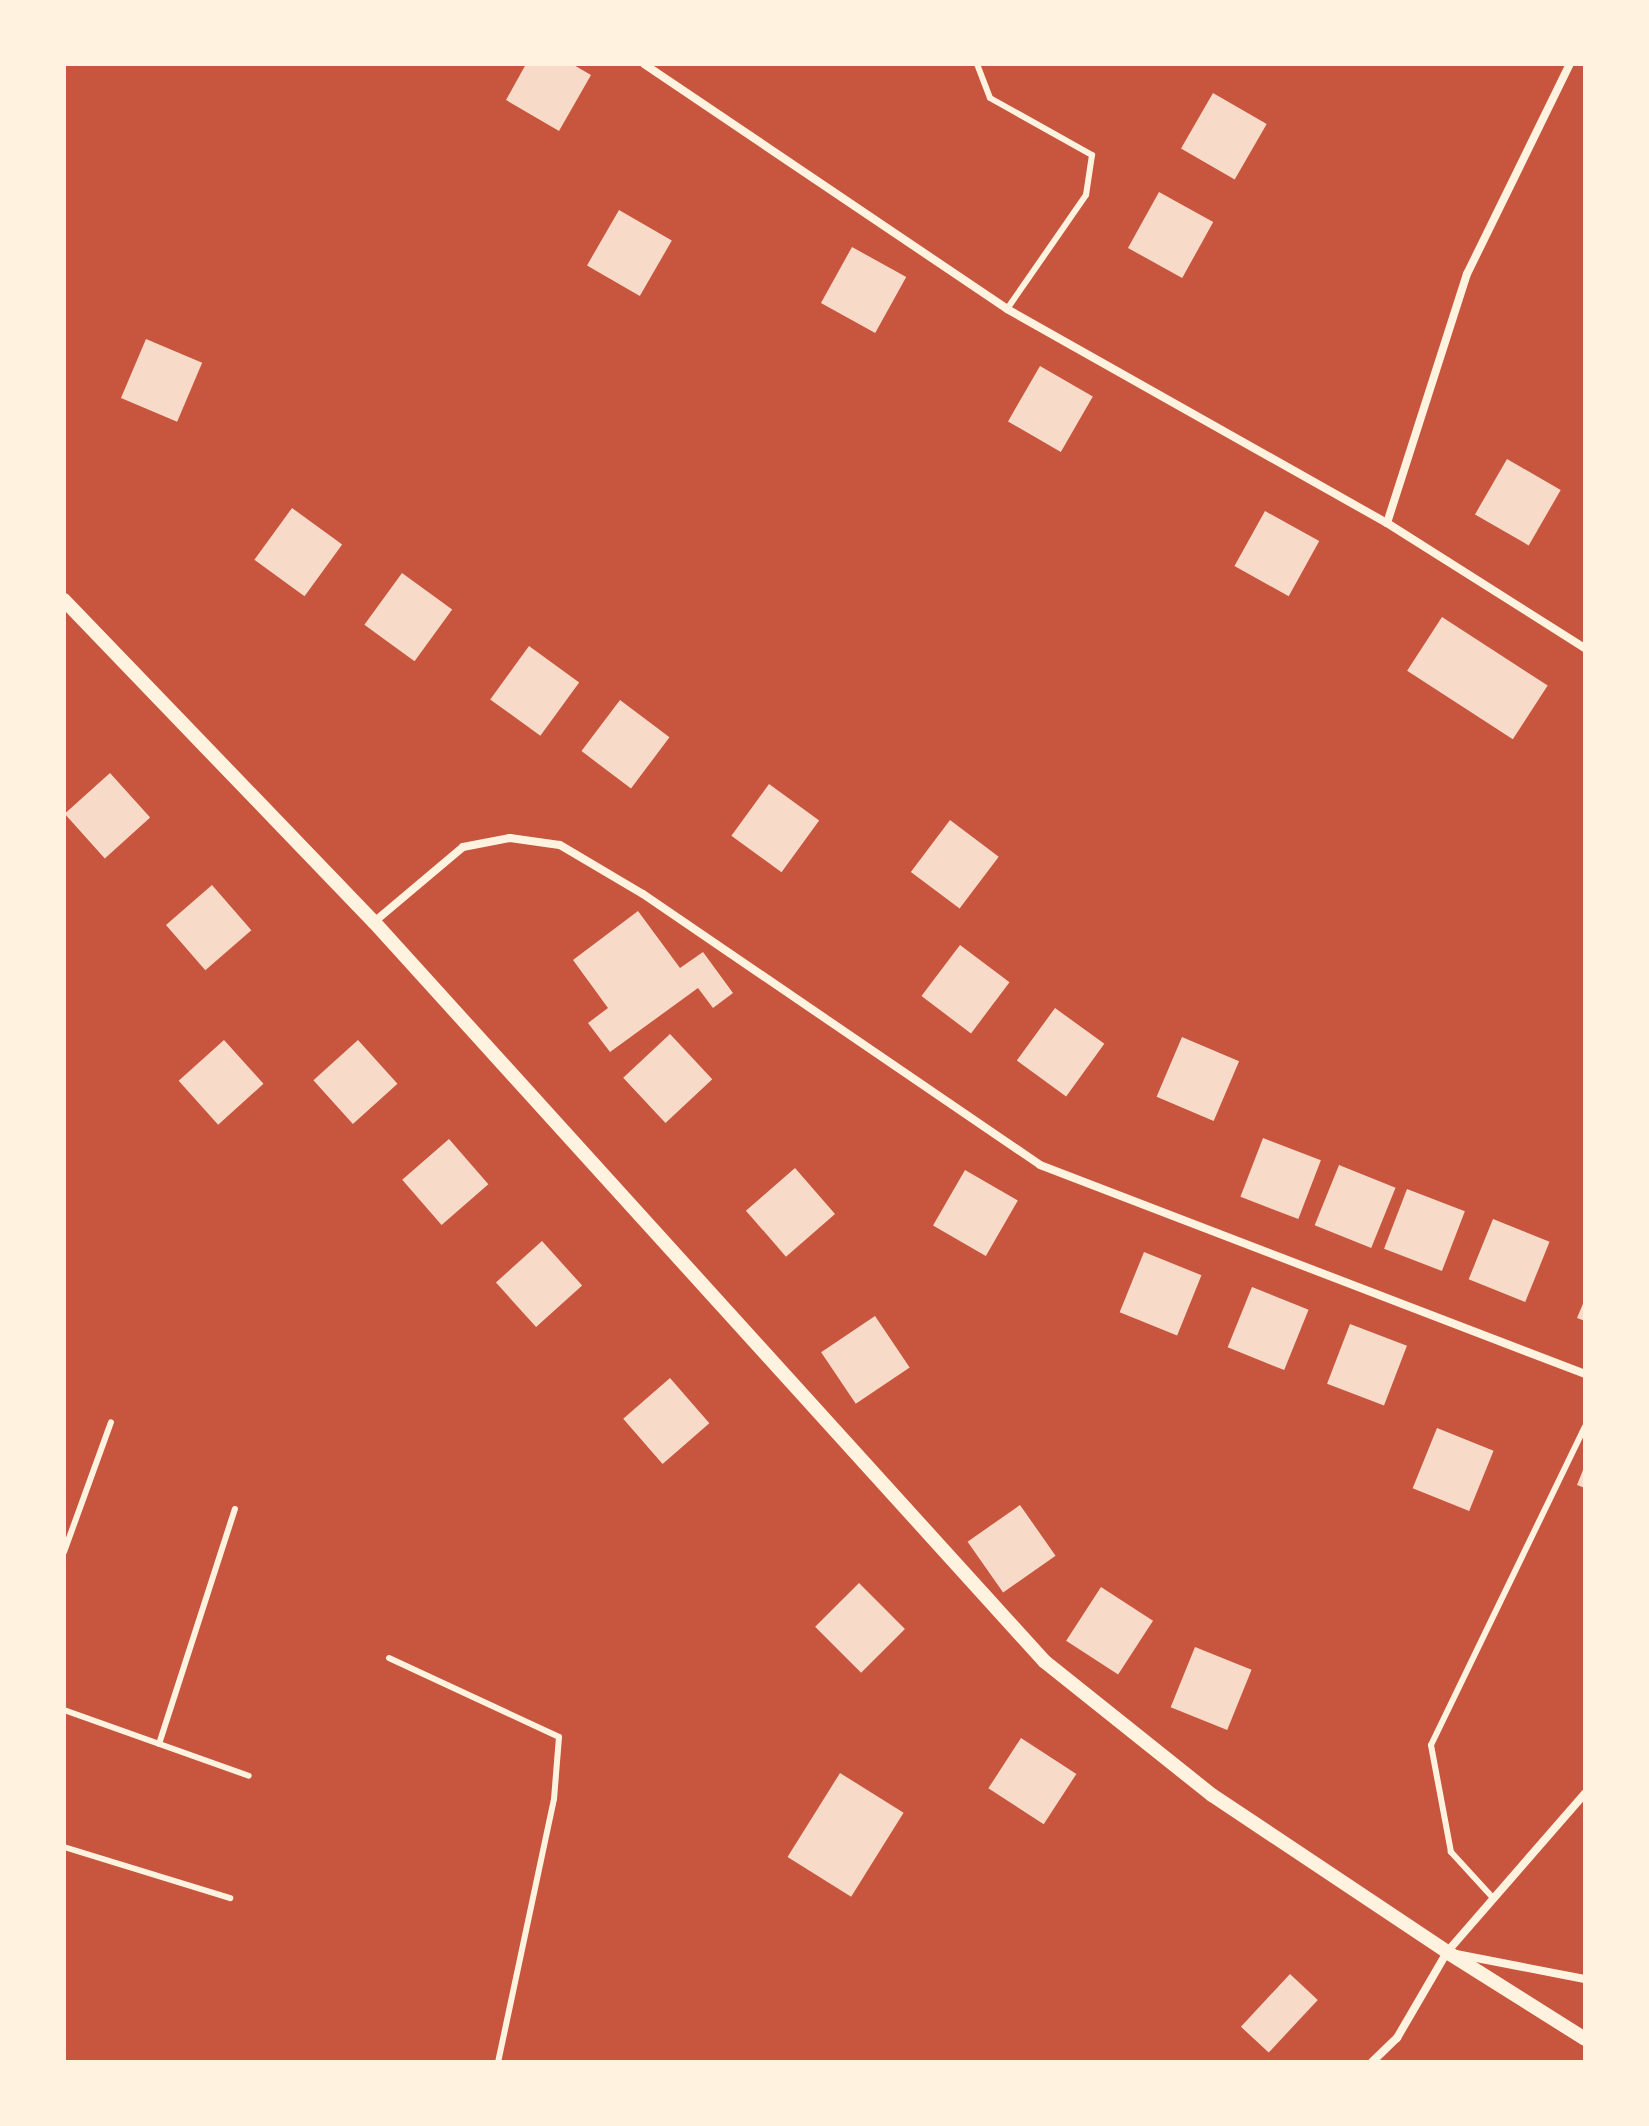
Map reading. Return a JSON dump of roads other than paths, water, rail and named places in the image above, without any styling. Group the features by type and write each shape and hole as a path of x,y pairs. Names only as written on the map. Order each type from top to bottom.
{"street":[{"path":"644,64 1007,309 1387,523 1585,648"},
{"path":"1387,523 1467,274 1570,64"},
{"path":"64,600 374,922 1044,1661 1212,1795 1447,1952 1585,2039"},
{"path":"374,922 463,847 510,838 560,845 643,894 1040,1165 1585,1374"},
{"path":"1372,2062 1397,2038 1447,1952 1585,1793"},
{"path":"1447,1952 1585,1979"}],"lane":[{"path":"977,64 990,98 1092,155 1086,195 1007,309"},
{"path":"64,1552 111,1422"},
{"path":"1494,1899 1451,1852 1431,1745 1585,1427"},
{"path":"159,1744 235,1509"},
{"path":"389,1658 559,1737 554,1799 498,2062"},
{"path":"64,1710 249,1776"},
{"path":"64,1847 230,1898"}]}
